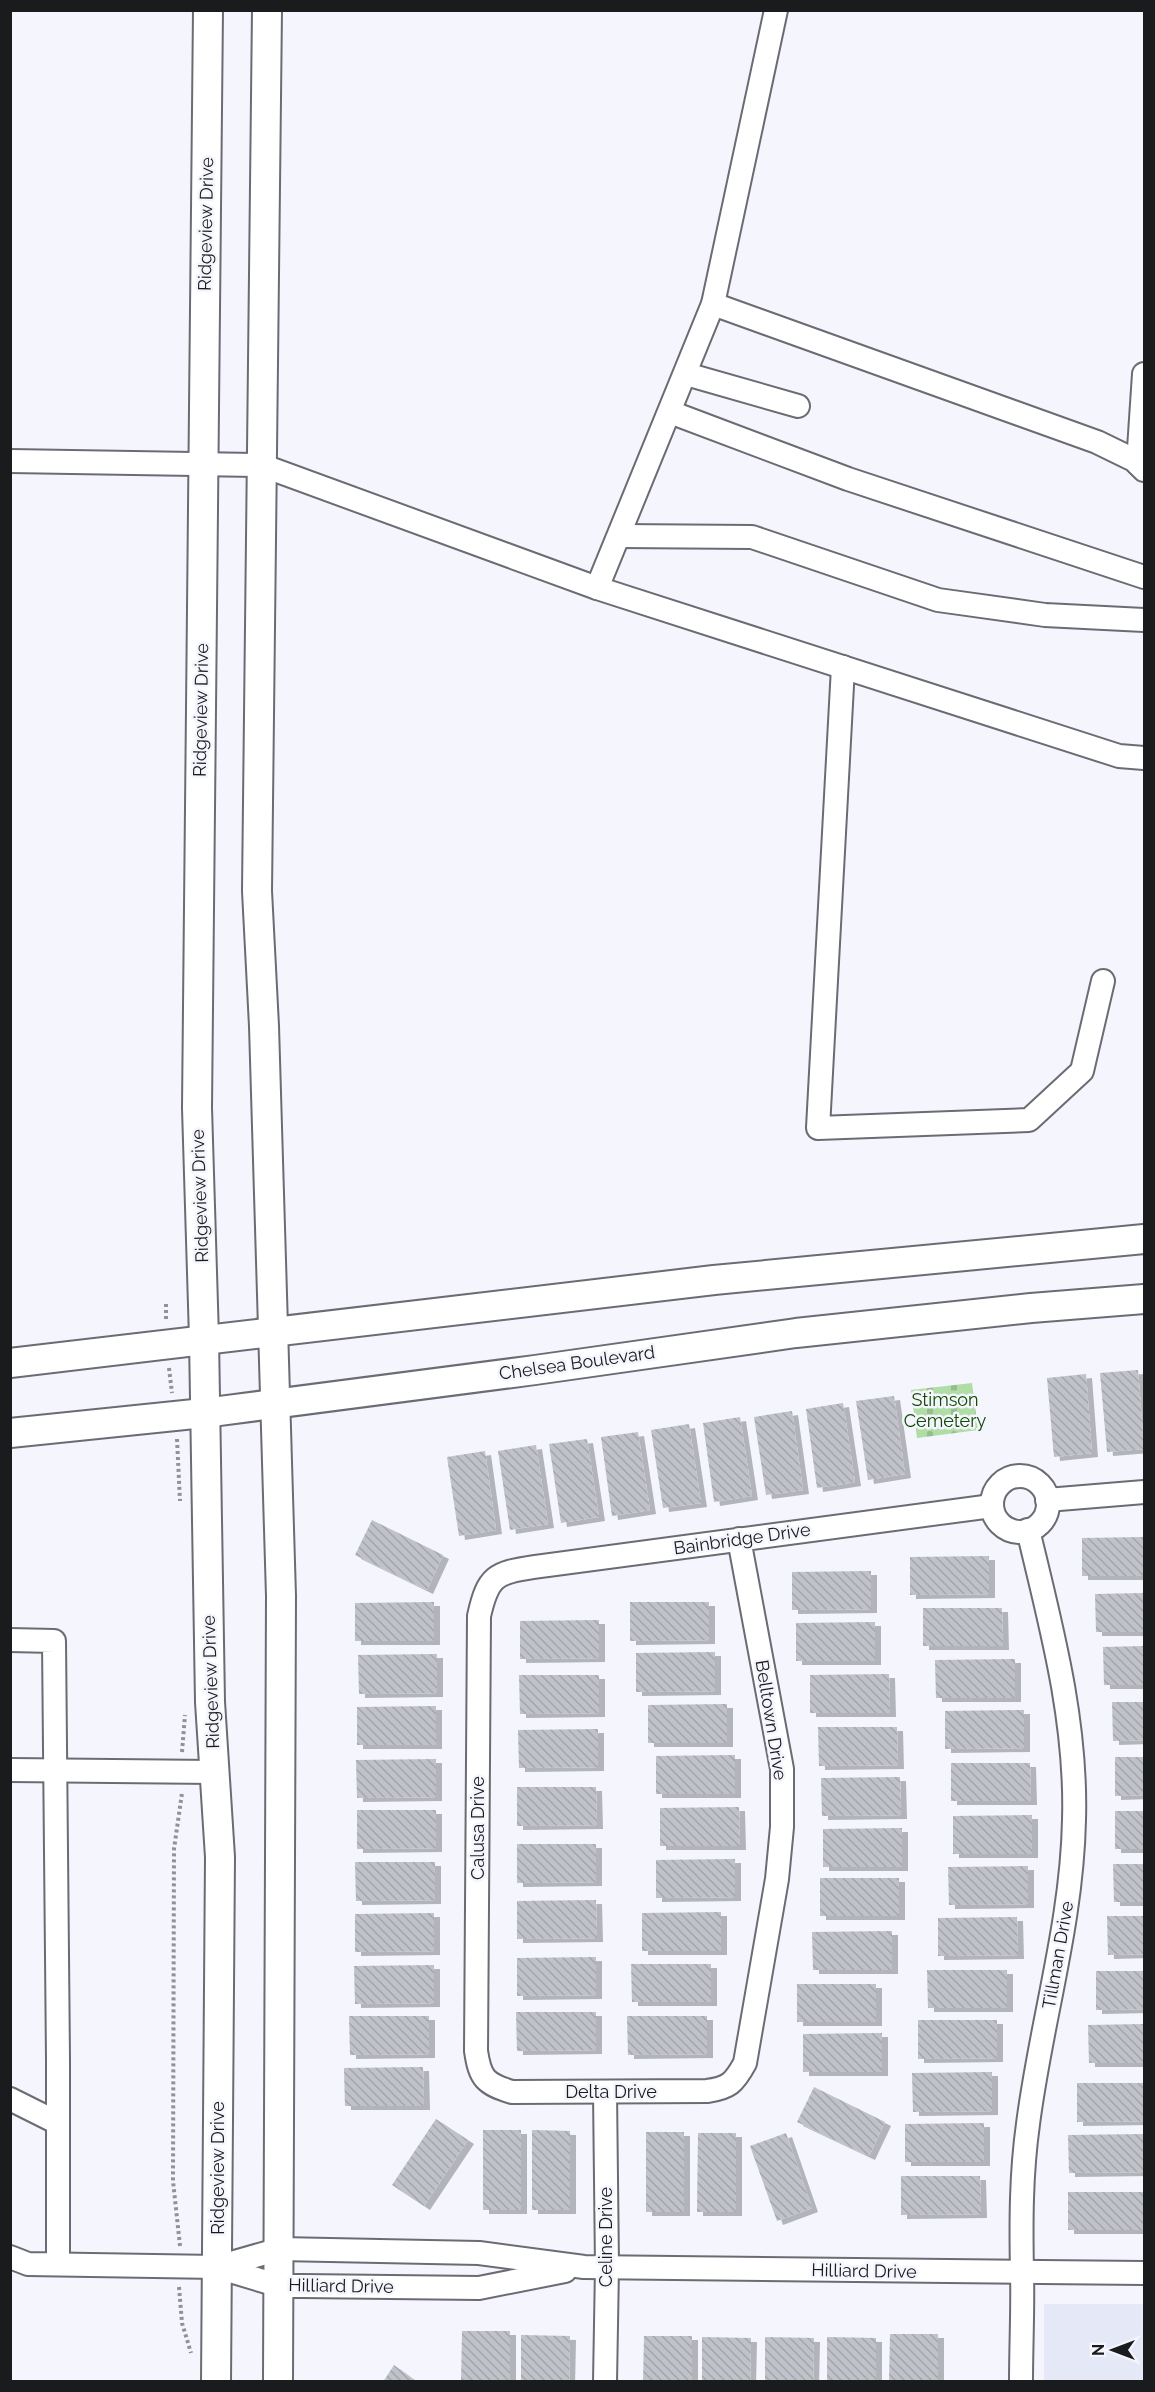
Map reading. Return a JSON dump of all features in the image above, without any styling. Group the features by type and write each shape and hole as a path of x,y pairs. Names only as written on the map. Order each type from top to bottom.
{"main road":[{"name":"Ridgeview Drive","path":"208,10 197,1107 204,1338 210,1702 220,1857 216,2382"},
{"path":"267,10 257,891 281,1596 278,2382"},
{"path":"10,1363 204,1338 714,1280 1144,1239"},
{"name":"Chelsea Boulevard","path":"10,1432 204,1413 796,1333 1031,1308 1144,1299"}],"street":[{"path":"597,588 713,304 776,10"},
{"path":"713,304 1097,442 1134,460 1142,467"},
{"path":"686,374 798,406"},
{"path":"1142,467 1144,374"},
{"path":"670,412 848,479 1144,577"},
{"path":"10,461 261,465 597,588 1119,756 1144,758"},
{"path":"620,536 752,537 938,600 1045,615 1144,620"},
{"path":"843,667 818,1128 1029,1120 1082,1071 1103,981"},
{"path":"1019,1476 1037,1482 1043,1488 1047,1500 1046,1515 1041,1523 1028,1530 1015,1532 1007,1529 994,1515 992,1506 996,1489 1002,1482 1019,1476"},
{"path":"1047,1500 1144,1492"},
{"name":"Bainbridge Drive","path":"494,1578 511,1570 992,1506"},
{"name":"Tillman Drive","path":"1021,2382 1021,2176 1028,2121 1060,1952 1071,1876 1074,1818 1073,1761 1061,1672 1028,1530"},
{"name":"Belltown Drive","path":"738,2077 746,2063 750,2043 777,1879 782,1827 782,1769 739,1539"},
{"name":"Calusa Drive","path":"484,2079 478,2067 476,2051 479,1616 484,1594 494,1578"},
{"path":"10,1640 54,1641 58,2264"},
{"path":"10,1770 215,1772"},
{"name":"Delta Drive","path":"484,2079 494,2087 512,2092 605,2092 707,2091 726,2088 738,2077"},
{"name":"Celine Drive","path":"605,2092 607,2267 605,2382"},
{"path":"10,2099 58,2123"},
{"name":"Hilliard Drive","path":"217,2267 280,2249 479,2253 584,2267 1144,2273"},
{"path":"10,2257 28,2264 217,2267"},
{"name":"Hilliard Drive","path":"217,2267 280,2286 479,2288 584,2267"}],"path":[{"path":"166,1304 167,1343 178,1447 181,1511"},
{"path":"185,1711 182,1801 174,1849 173,2181 180,2242 182,2323 194,2361"}],"shaded area":[{"path":"1044,2304 1144,2304 1144,2381 1044,2381"}],"green space":[{"name":"Stimson Cemetery","path":"972,1383 978,1430 917,1438 911,1390"}],"building":[{"path":"1138,1370 1144,1449 1107,1452 1100,1373"},
{"path":"1086,1374 1092,1453 1054,1457 1047,1378"},
{"path":"894,1396 905,1474 868,1480 856,1401"},
{"path":"843,1403 855,1482 817,1488 806,1409"},
{"path":"792,1411 803,1490 766,1495 754,1417"},
{"path":"740,1417 752,1496 714,1502 703,1423"},
{"path":"689,1424 701,1503 663,1508 651,1430"},
{"path":"638,1432 650,1510 612,1516 601,1437"},
{"path":"587,1439 599,1517 561,1523 549,1444"},
{"path":"536,1445 548,1524 510,1530 498,1451"},
{"path":"485,1451 496,1530 459,1536 447,1457"},
{"path":"372,1520 443,1555 427,1590 355,1555"},
{"path":"1144,1537 1144,1576 1082,1576 1082,1538"},
{"path":"989,1556 989,1594 910,1595 910,1557"},
{"path":"871,1571 871,1609 792,1610 792,1572"},
{"path":"1144,1593 1144,1632 1096,1632 1095,1594"},
{"path":"434,1602 434,1641 355,1641 355,1603"},
{"path":"630,1602 709,1602 709,1640 630,1641"},
{"path":"923,1608 1002,1608 1003,1646 923,1646"},
{"path":"599,1620 599,1658 520,1659 520,1621"},
{"path":"875,1622 875,1661 796,1661 796,1623"},
{"path":"1144,1646 1144,1685 1104,1685 1103,1647"},
{"path":"715,1652 715,1691 636,1692 636,1653"},
{"path":"437,1654 437,1693 359,1694 358,1655"},
{"path":"1015,1659 1015,1698 936,1698 935,1660"},
{"path":"889,1674 890,1713 810,1713 810,1675"},
{"path":"519,1675 599,1675 599,1713 520,1714"},
{"path":"1112,1702 1144,1702 1144,1740 1113,1741"},
{"path":"727,1704 727,1743 648,1743 648,1705"},
{"path":"436,1706 436,1745 357,1745 357,1707"},
{"path":"1024,1710 1024,1748 945,1749 945,1711"},
{"path":"818,1727 897,1727 898,1765 819,1766"},
{"path":"598,1729 598,1767 519,1768 518,1730"},
{"path":"735,1755 735,1794 656,1794 656,1756"},
{"path":"1115,1757 1144,1757 1144,1795 1115,1796"},
{"path":"436,1759 436,1797 357,1798 356,1760"},
{"path":"951,1763 1030,1763 1031,1801 951,1801"},
{"path":"900,1777 901,1815 822,1816 821,1778"},
{"path":"517,1787 596,1787 597,1825 517,1826"},
{"path":"739,1807 740,1846 660,1846 660,1808"},
{"path":"357,1810 436,1810 436,1848 357,1849"},
{"path":"1115,1811 1144,1811 1144,1849 1115,1849"},
{"path":"1032,1815 1032,1854 953,1854 953,1816"},
{"path":"902,1828 902,1867 823,1867 823,1829"},
{"path":"517,1844 596,1844 596,1882 517,1883"},
{"path":"735,1859 735,1897 656,1898 656,1860"},
{"path":"355,1862 435,1862 435,1900 356,1901"},
{"path":"1113,1864 1144,1864 1144,1902 1114,1902"},
{"path":"1028,1866 1028,1904 949,1905 948,1867"},
{"path":"820,1878 899,1878 899,1916 820,1916"},
{"path":"596,1900 597,1938 517,1939 517,1901"},
{"path":"721,1912 721,1951 642,1951 642,1913"},
{"path":"434,1913 434,1951 355,1952 355,1914"},
{"path":"1107,1916 1144,1916 1144,1954 1108,1955"},
{"path":"1017,1917 1018,1955 938,1956 938,1918"},
{"path":"892,1931 892,1970 813,1970 812,1932"},
{"path":"596,1957 596,1995 517,1996 517,1958"},
{"path":"631,1964 711,1964 711,2002 632,2002"},
{"path":"434,1965 434,2003 355,2004 354,1966"},
{"path":"927,1970 1007,1970 1007,2008 928,2008"},
{"path":"1096,1971 1144,1971 1144,2009 1096,2010"},
{"path":"797,1984 876,1984 876,2022 797,2022"},
{"path":"516,2012 596,2012 596,2050 517,2051"},
{"path":"349,2016 429,2016 429,2054 350,2055"},
{"path":"627,2016 707,2016 707,2054 628,2055"},
{"path":"918,2020 997,2020 997,2058 918,2059"},
{"path":"1144,2024 1144,2063 1089,2063 1088,2025"},
{"path":"882,2033 882,2072 803,2072 803,2034"},
{"path":"423,2067 424,2106 345,2106 344,2068"},
{"path":"992,2072 992,2111 913,2112 912,2073"},
{"path":"1077,2083 1144,2083 1144,2121 1077,2122"},
{"path":"814,2087 885,2122 869,2156 797,2122"},
{"path":"436,2119 468,2140 424,2206 392,2185"},
{"path":"984,2123 984,2162 905,2162 905,2124"},
{"path":"483,2130 521,2130 521,2210 483,2210"},
{"path":"532,2130 570,2131 570,2210 532,2210"},
{"path":"646,2132 684,2132 684,2212 646,2212"},
{"path":"698,2133 736,2133 736,2212 697,2212"},
{"path":"786,2133 812,2208 777,2221 750,2146"},
{"path":"1144,2134 1144,2172 1069,2173 1068,2135"},
{"path":"901,2176 980,2176 981,2214 901,2215"},
{"path":"1068,2192 1144,2192 1144,2230 1068,2230"},
{"path":"462,2331 510,2331 510,2382 461,2382"},
{"path":"890,2334 938,2334 938,2382 889,2382"},
{"path":"521,2335 570,2336 569,2382 521,2382"},
{"path":"644,2336 692,2336 692,2382 643,2382"},
{"path":"702,2337 751,2338 750,2382 702,2382"},
{"path":"765,2337 814,2338 813,2382 765,2382"},
{"path":"827,2337 876,2338 876,2382 827,2382"},
{"path":"394,2365 417,2382 383,2382"}]}
